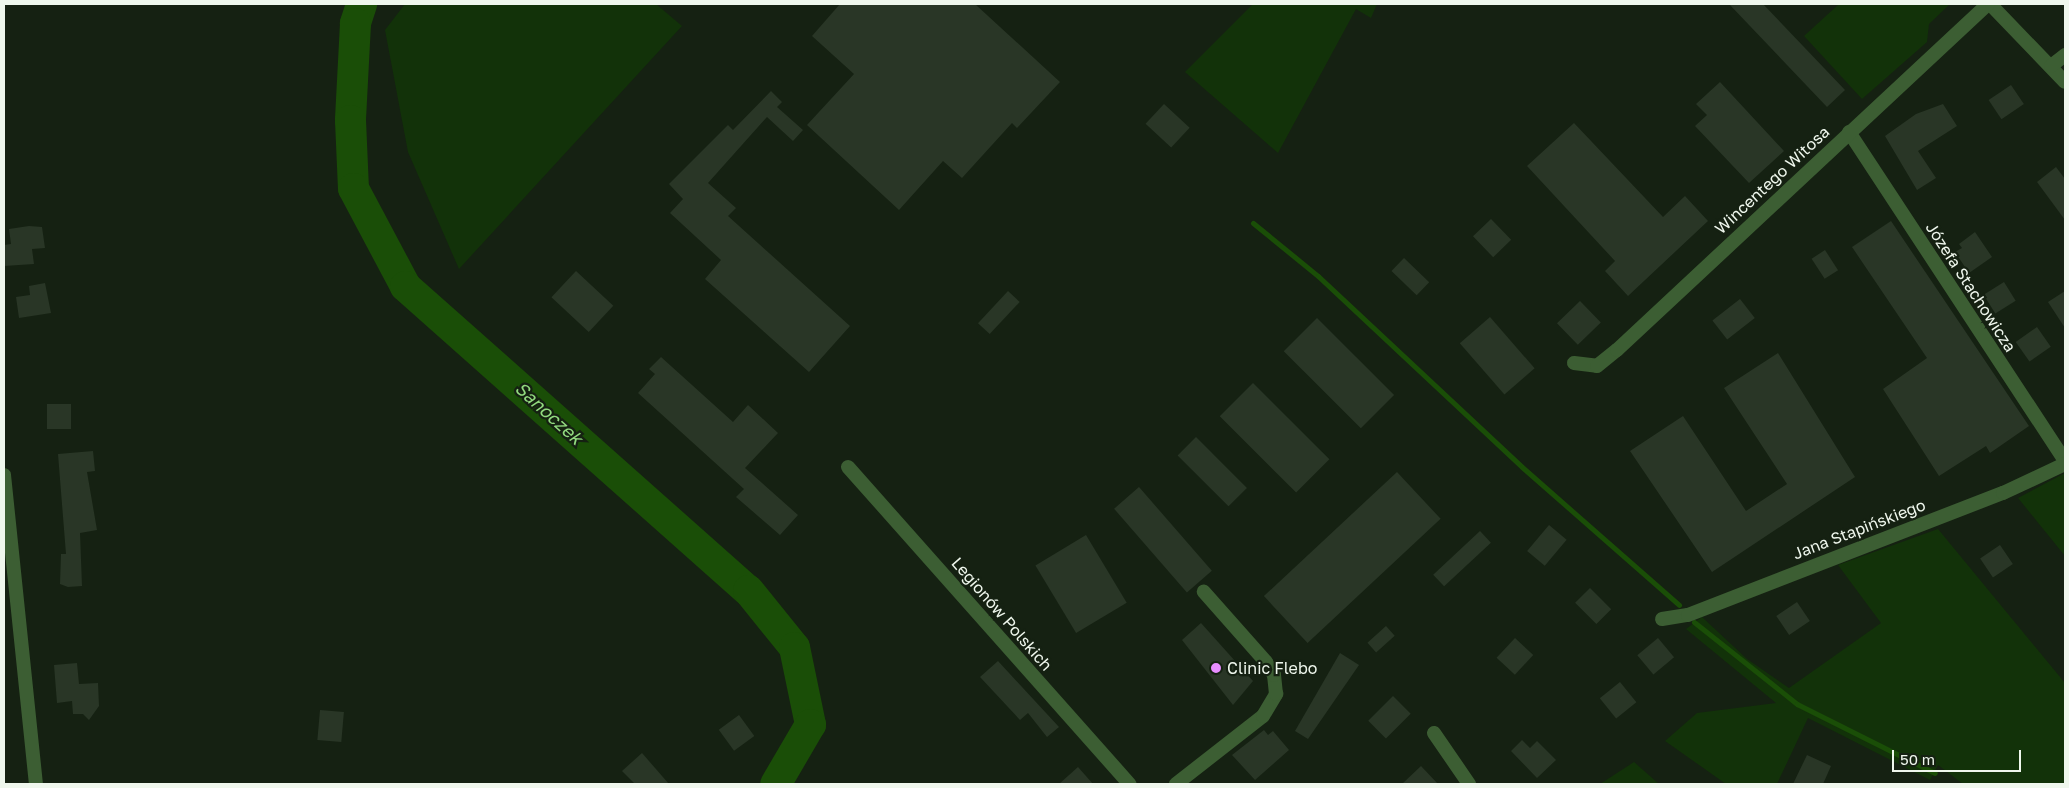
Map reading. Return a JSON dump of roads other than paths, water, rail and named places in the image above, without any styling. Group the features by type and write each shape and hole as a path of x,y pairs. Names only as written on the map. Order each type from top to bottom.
{"street":[{"path":"1989,4 2065,82"},
{"name":"Wincentego Witosa","path":"1574,363 1597,366 1617,350 1848,132 1989,4"},
{"path":"2051,66 2065,55"},
{"name":"Józefa Stachowicza","path":"1848,132 2065,462"},
{"name":"Jana Stapińskiego","path":"1662,619 1688,615 2003,493 2065,462"},
{"name":"Legionów Polskich","path":"848,467 1129,784"},
{"path":"4,475 36,784"},
{"path":"1176,784 1263,716 1276,694 1274,674 1266,662 1204,592"},
{"path":"1434,732 1469,784"}],"waterway":[{"name":"Sanoczek","path":"361,4 355,23 350,120 353,188 405,286 748,590 794,647 810,724 775,784"},
{"path":"1253,223 1318,276 1522,467 1679,605"},
{"path":"1694,622 1797,704 1935,773"}],"place":[{"name":"Clinic Flebo","path":"1216,668"}]}
